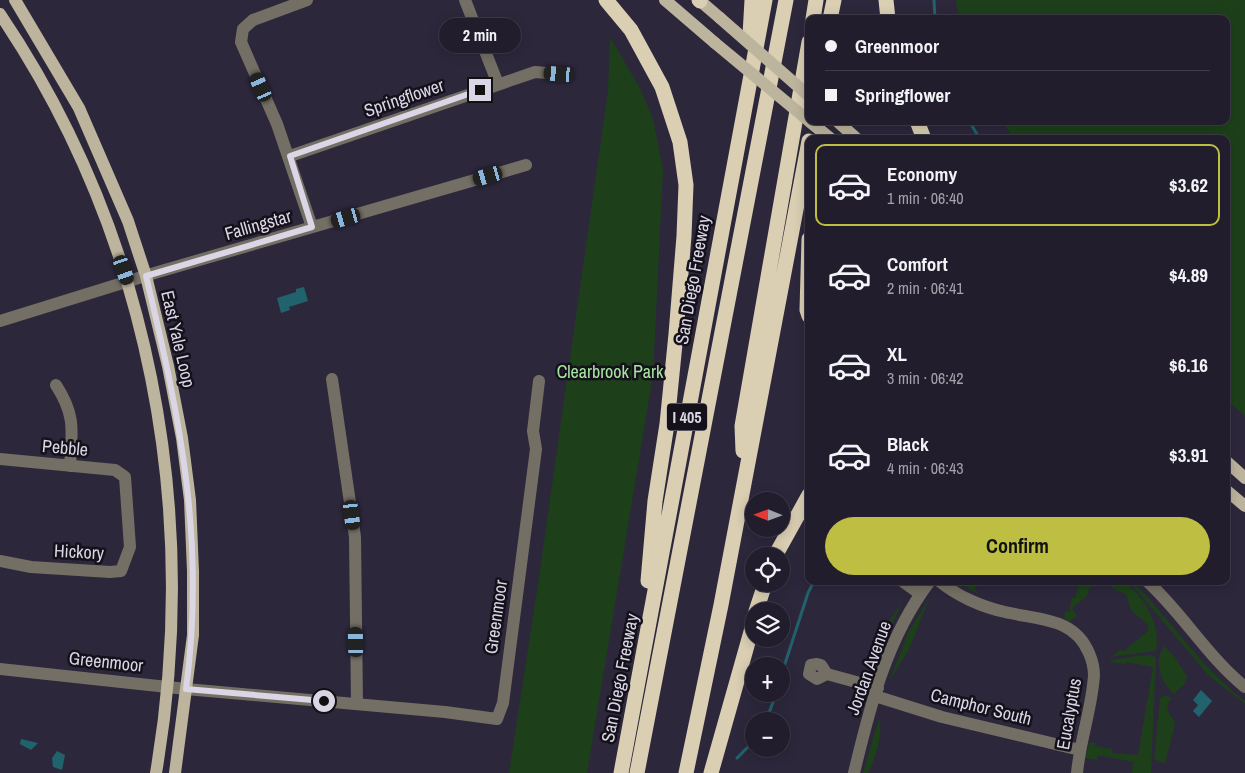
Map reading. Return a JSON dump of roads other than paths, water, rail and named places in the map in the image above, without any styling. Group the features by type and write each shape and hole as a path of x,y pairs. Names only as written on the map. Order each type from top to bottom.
{"highway":[{"path":"606,0 632,30 662,87 680,142 686,185 676,334 667,424 655,501 641,665"},
{"path":"744,107 752,0"},
{"name":"San Diego Freeway","path":"621,773 765,0"},
{"path":"637,773 786,0"},
{"path":"814,15 816,0"},
{"path":"831,15 834,0"},
{"path":"886,0 888,15"},
{"path":"744,475 742,426 805,65"},
{"path":"686,773 720,605 805,157"},
{"path":"780,547 805,502"},
{"path":"711,773 747,647"}],"main road":[{"name":"East Yale Loop","path":"15,0 79,108 128,221 146,276 168,366 182,438 190,500 193,635 175,773"},
{"path":"665,0 715,43 810,131"},
{"path":"699,0 805,92"},
{"name":"East Yale Loop","path":"0,14 23,48 55,105 93,184 128,284 149,362 162,430 169,489 173,597 167,687 156,773"},
{"path":"842,125 853,135"},
{"path":"1230,465 1245,478"},
{"path":"1230,493 1245,506"}],"street":[{"path":"306,0 253,20 243,30 241,42 290,156 312,227"},
{"path":"465,0 498,84"},
{"name":"Springflower","path":"290,156 535,72 559,74"},
{"name":"Fallingstar","path":"0,321 526,164"},
{"path":"332,379 355,537 357,704"},
{"name":"Greenmoor","path":"0,669 497,719 503,703 531,495 536,449 533,431 539,381"},
{"path":"56,385 68,403 72,422 70,466"},
{"name":"Pebble","path":"0,459 115,470 125,477"},
{"name":"Hickory","path":"0,562 31,567 110,572 121,570 130,547 125,477"},
{"path":"908,585 920,594"},
{"name":"Jordan Avenue","path":"854,773 876,692 896,637 927,585"},
{"name":"Eucalyptus","path":"946,585 966,598 985,606 1004,612 1051,620 1066,625 1078,634 1086,646 1094,674 1077,773"},
{"path":"1151,585 1173,607 1206,649 1243,682"},
{"name":"Camphor South","path":"828,674 942,717 1080,750"}],"waterway":[{"path":"934,0 935,15"},
{"path":"971,125 978,135"},
{"path":"787,657 812,585"},
{"path":"769,712 773,702"},
{"path":"737,758 745,750"}],"park label":[{"name":"Clearbrook Park","path":"610,372"}]}
